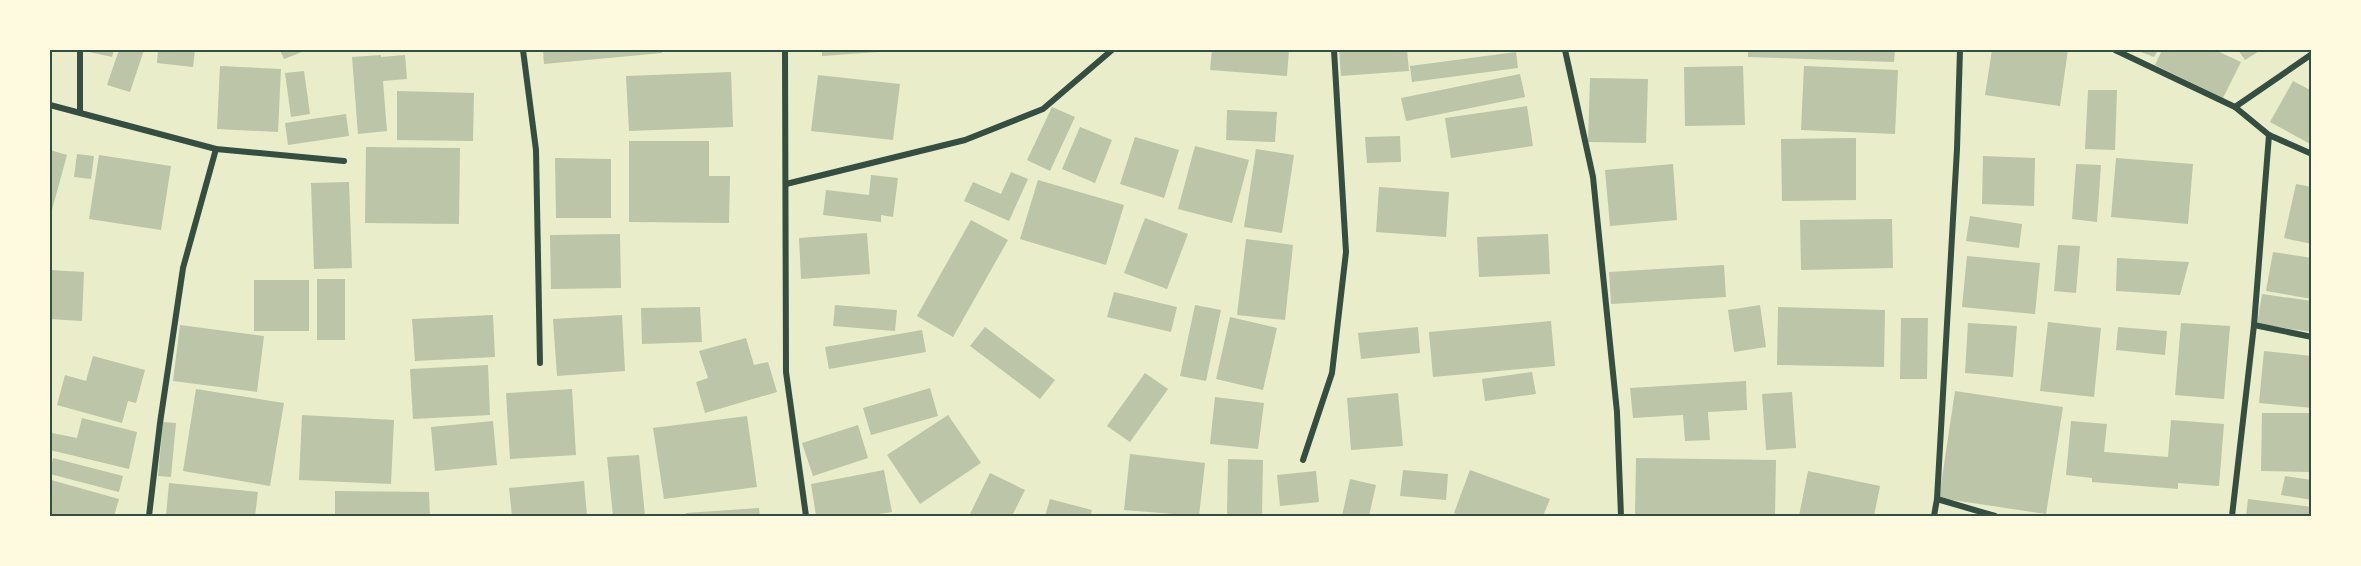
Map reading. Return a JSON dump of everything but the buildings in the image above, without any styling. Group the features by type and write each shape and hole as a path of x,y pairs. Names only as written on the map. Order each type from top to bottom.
{"street":[{"path":"80,50 80,112"},
{"path":"523,50 536,150 540,363"},
{"path":"785,50 786,372 806,516"},
{"path":"786,183 965,140 1043,109 1112,50"},
{"path":"1303,460 1332,373 1346,252 1334,50"},
{"path":"1565,50 1593,177 1617,412 1621,516"},
{"path":"1934,516 1937,500 1957,149 1960,50"},
{"path":"2115,50 2235,107 2269,135 2312,154"},
{"path":"2235,107 2312,54"},
{"path":"50,105 216,149 344,161"},
{"path":"2232,516 2254,325 2269,135"},
{"path":"149,516 183,268 216,149"},
{"path":"2254,325 2312,337"},
{"path":"1937,500 1995,516"}]}
